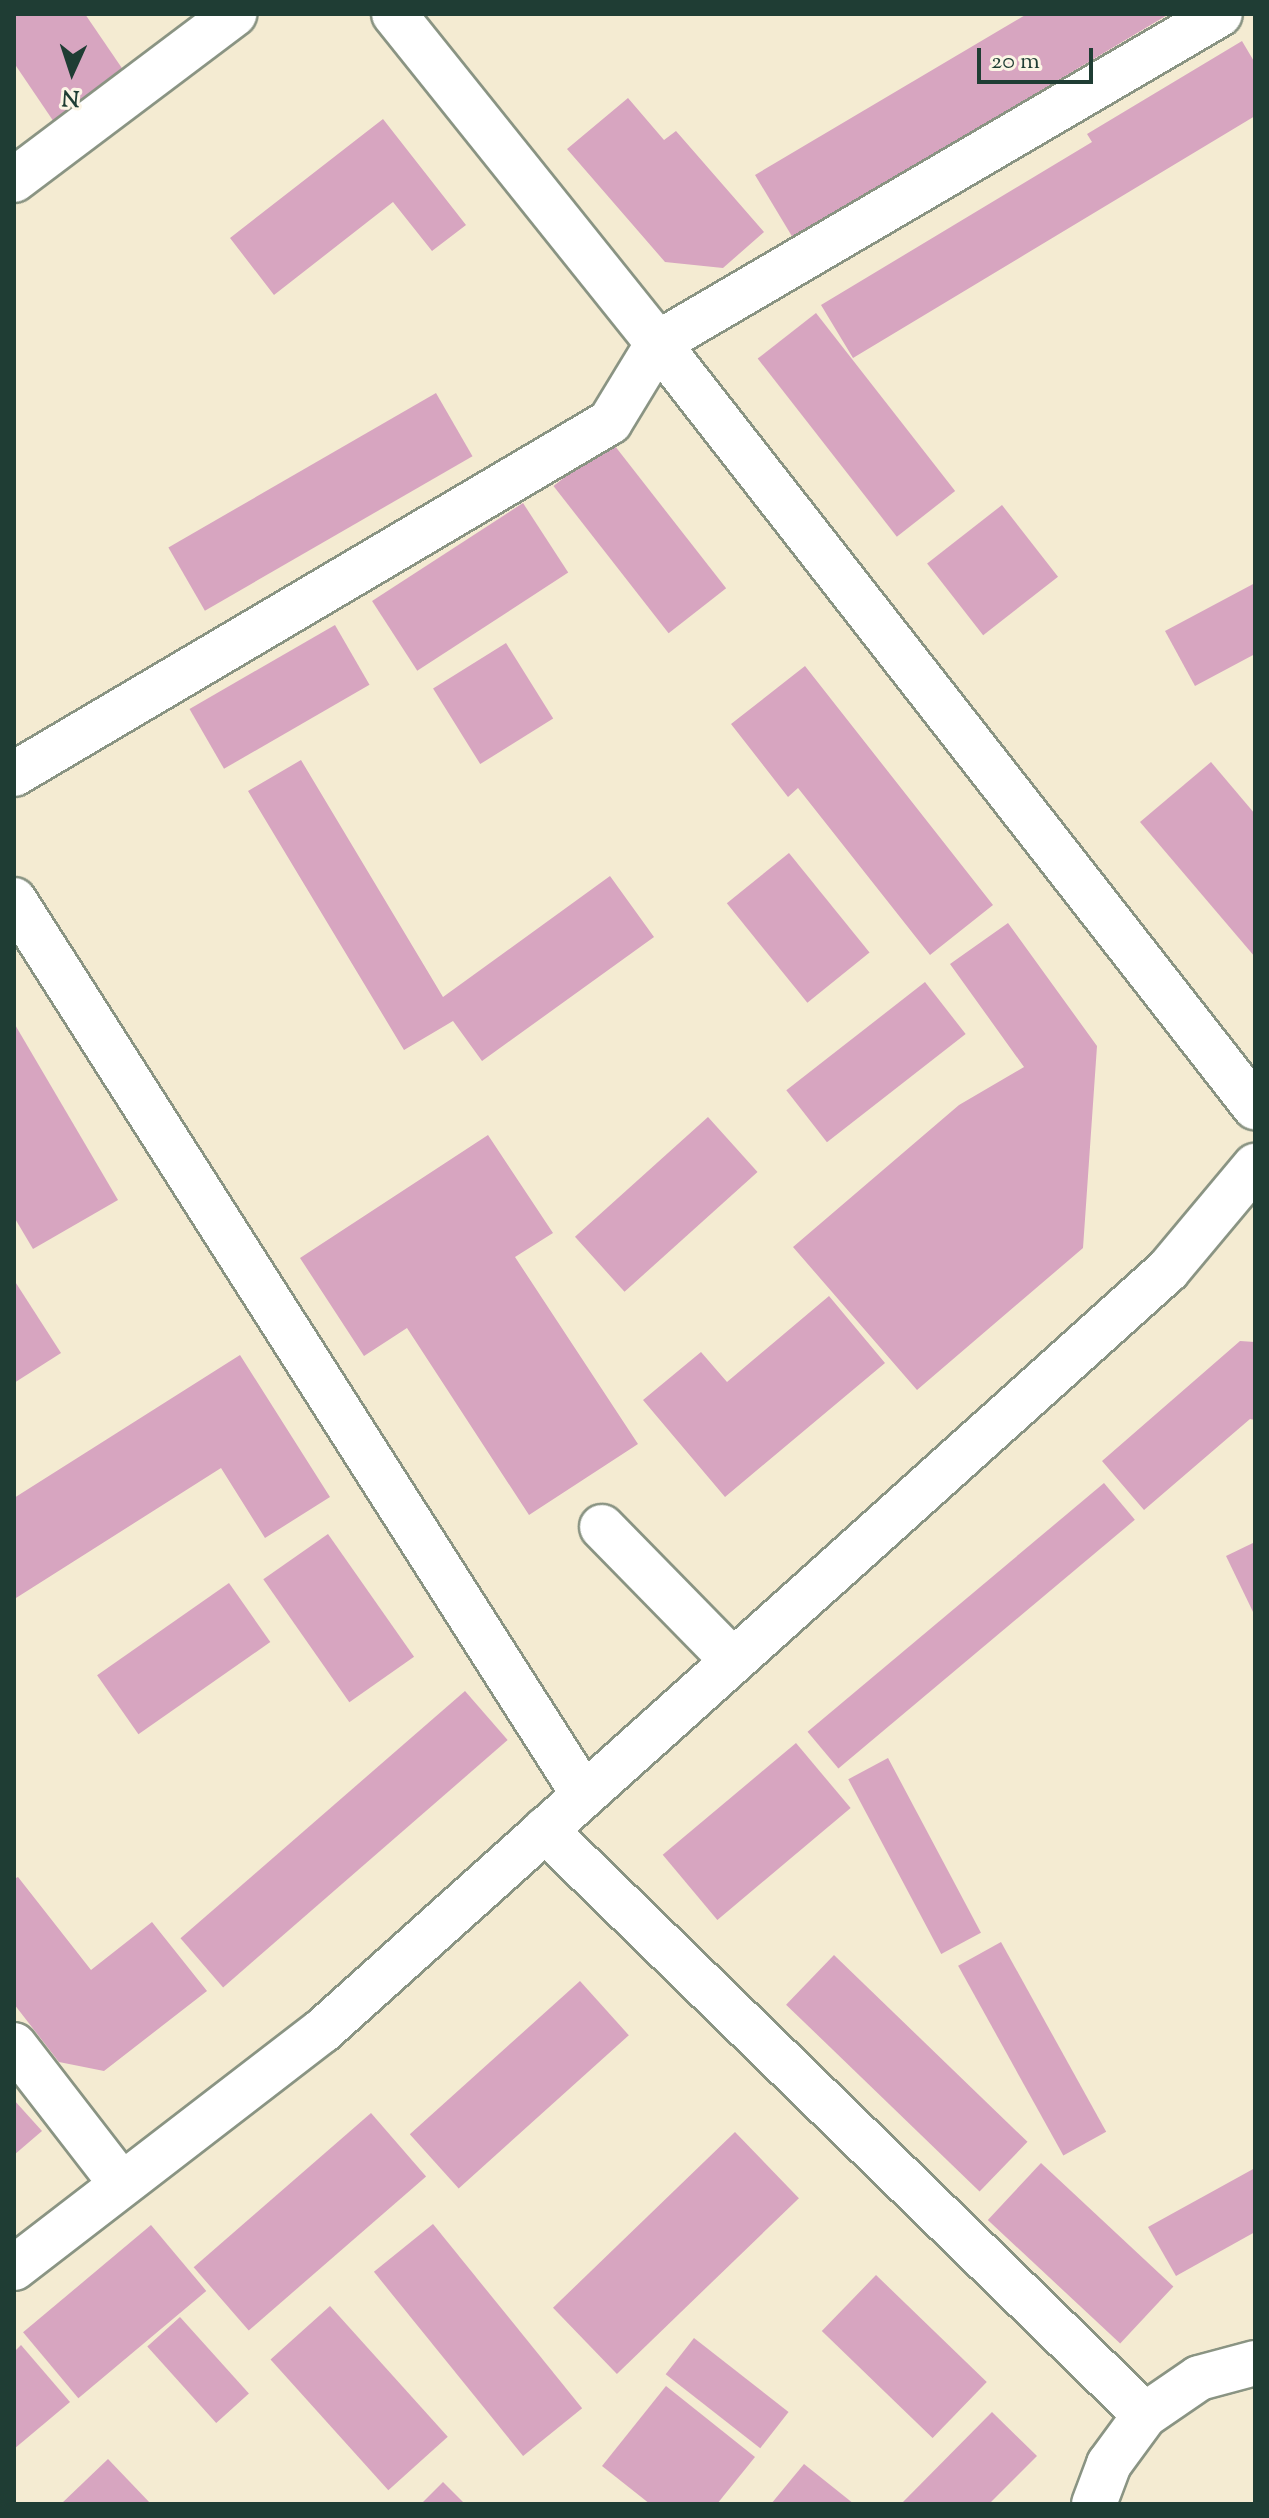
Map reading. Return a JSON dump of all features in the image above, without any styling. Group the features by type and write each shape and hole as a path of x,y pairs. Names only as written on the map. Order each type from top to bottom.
{"street":[{"path":"14,180 234,14"},
{"path":"394,14 658,343 1255,1107"},
{"path":"14,774 610,422 658,343 1220,14"},
{"path":"14,900 584,1795"},
{"path":"14,2268 120,2182 322,2031 1168,1270 1255,1166"},
{"path":"602,1527 733,1661"},
{"path":"545,1830 1145,2415"},
{"path":"14,2045 120,2182"},
{"path":"1094,2504 1109,2464 1145,2415 1199,2378 1255,2363"}],"building":[{"path":"14,14 85,14 128,77 56,125 14,63"},
{"path":"1027,14 1169,14 793,238 755,175"},
{"path":"1242,41 1255,63 1255,116 853,358 821,305 1092,142 1087,134"},
{"path":"628,98 664,140 676,131 764,232 723,268 665,262 567,149"},
{"path":"383,119 466,225 432,251 393,202 274,295 230,238"},
{"path":"816,313 955,491 897,537 758,359"},
{"path":"436,393 473,456 205,611 168,548"},
{"path":"611,441 726,588 669,633 553,486"},
{"path":"523,503 568,573 417,671 372,601"},
{"path":"1002,505 1058,577 983,635 927,563"},
{"path":"1255,583 1255,654 1195,686 1165,631"},
{"path":"335,625 370,685 224,769 190,709"},
{"path":"506,643 553,718 480,764 433,689"},
{"path":"805,666 993,905 930,955 798,788 788,797 731,724"},
{"path":"301,760 443,997 610,876 654,937 482,1061 453,1021 404,1050 248,791"},
{"path":"1211,762 1255,814 1255,957 1140,822"},
{"path":"789,853 870,952 807,1003 727,903"},
{"path":"1008,923 1097,1046 1083,1248 917,1390 793,1247 959,1105 1024,1067 950,964"},
{"path":"925,982 966,1034 827,1142 786,1090"},
{"path":"14,1023 118,1200 33,1249 14,1217"},
{"path":"708,1117 758,1172 624,1292 575,1237"},
{"path":"488,1135 553,1233 515,1257 638,1444 529,1515 407,1328 364,1356 300,1258"},
{"path":"14,1280 61,1353 14,1383"},
{"path":"829,1296 885,1363 725,1497 643,1400 701,1352 727,1382"},
{"path":"1240,1341 1255,1342 1255,1420 1250,1419 1144,1510 1102,1461"},
{"path":"240,1355 330,1497 265,1538 221,1468 16,1598 14,1498"},
{"path":"1104,1483 1135,1520 838,1769 808,1732"},
{"path":"328,1534 414,1657 349,1702 263,1579"},
{"path":"1255,1542 1255,1616 1226,1556"},
{"path":"229,1583 270,1642 138,1734 97,1675"},
{"path":"465,1691 508,1740 223,1987 180,1938"},
{"path":"796,1743 851,1808 717,1920 663,1855"},
{"path":"888,1758 981,1933 941,1954 848,1779"},
{"path":"18,1877 91,1970 152,1922 207,1991 104,2071 59,2062 14,2004 14,1879"},
{"path":"1001,1942 1106,2132 1063,2156 958,1966"},
{"path":"834,1955 1028,2142 980,2191 786,2005"},
{"path":"580,1981 629,2035 459,2188 410,2134"},
{"path":"14,2100 42,2131 14,2155"},
{"path":"371,2113 426,2176 249,2331 194,2267"},
{"path":"735,2132 799,2198 617,2374 553,2308"},
{"path":"1041,2163 1173,2286 1120,2343 988,2220"},
{"path":"1255,2168 1255,2232 1176,2276 1148,2227"},
{"path":"433,2224 582,2408 523,2456 374,2272"},
{"path":"151,2225 206,2291 78,2398 23,2332"},
{"path":"876,2275 987,2382 933,2438 822,2331"},
{"path":"330,2306 448,2437 388,2490 271,2360"},
{"path":"180,2317 249,2394 216,2423 147,2346"},
{"path":"694,2338 789,2412 760,2448 666,2374"},
{"path":"21,2345 70,2402 14,2449 14,2352"},
{"path":"666,2386 755,2457 717,2504 650,2504 602,2466"},
{"path":"992,2412 1037,2456 989,2504 901,2504"},
{"path":"108,2459 151,2504 61,2504"},
{"path":"804,2464 854,2504 771,2504"},
{"path":"443,2482 465,2504 421,2504"}]}
